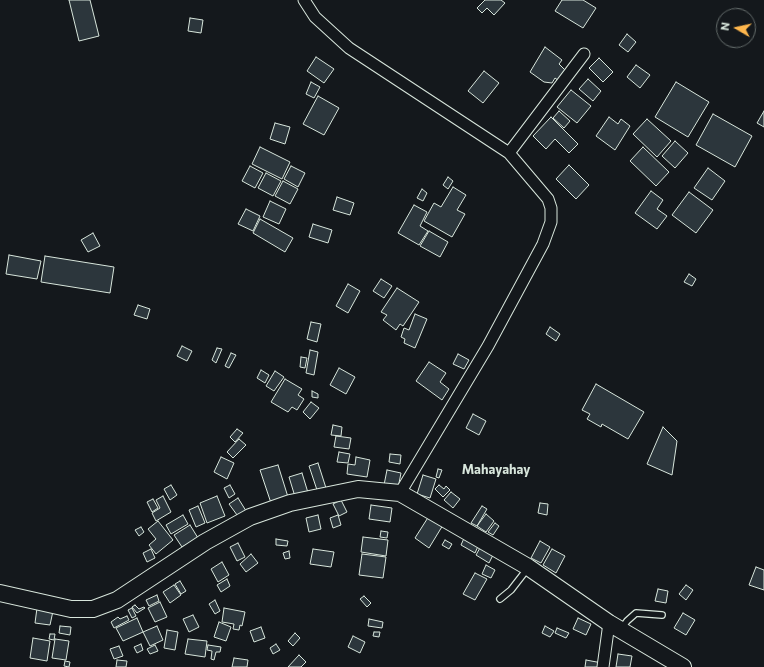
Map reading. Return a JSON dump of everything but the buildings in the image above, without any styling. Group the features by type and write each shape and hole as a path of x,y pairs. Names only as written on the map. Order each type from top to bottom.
{"street":[{"path":"304,0 315,17 349,48 509,153 548,199 552,208 551,222 543,244 488,346 400,493"},
{"path":"509,153 584,54"},
{"path":"0,593 71,609 93,609 117,600 205,542 250,517 290,503 358,490 400,493 528,567 615,627 683,667"},
{"path":"603,667 615,627"}],"lane":[{"path":"500,599 511,590 528,567"},
{"path":"615,627 636,613 662,615"}],"district":[{"name":"Mahayahay","path":"496,470"}]}
